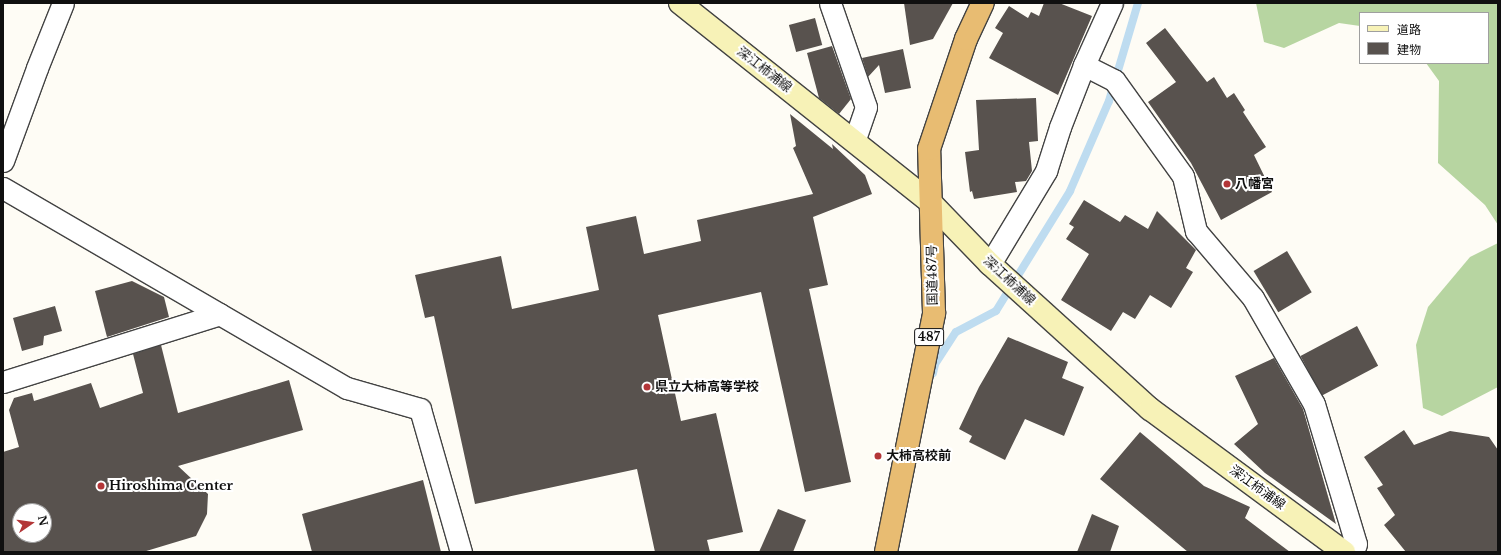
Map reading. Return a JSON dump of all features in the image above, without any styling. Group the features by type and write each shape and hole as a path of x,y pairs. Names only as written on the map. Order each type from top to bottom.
{"highway":[{"name":"国道487号","path":"886,552 934,313 929,149 966,39 983,3"}],"main road":[{"name":"深江柿浦線","path":"680,3 931,203 995,268 1150,408 1344,552"}],"street":[{"path":"3,161 37,68 63,3"},
{"path":"830,3 866,107 854,141"},
{"path":"995,268 1046,171 1060,127 1084,65 1112,3"},
{"path":"1084,65 1114,80 1183,176 1196,231 1253,298 1314,404 1356,544 1353,552"},
{"path":"3,188 347,388 420,409 461,552"},
{"path":"3,382 220,314"}],"green space":[{"path":"1256,3 1498,3 1498,225 1485,205 1438,163 1439,81 1427,64 1489,64 1489,12 1359,12 1359,26 1339,23 1284,48 1264,42"},
{"path":"1498,243 1498,387 1442,416 1423,408 1416,345 1428,307 1470,257"}],"building":[{"path":"904,3 953,3 933,39 910,45"},
{"path":"1044,3 1059,3 1092,16 1058,95 989,58 1003,33 995,28 1009,6 1028,18 1031,12 1039,16"},
{"path":"815,18 822,45 796,52 789,25"},
{"path":"1165,28 1207,82 1214,77 1227,98 1234,93 1245,110 1243,112 1266,147 1254,155 1272,192 1221,220 1191,163 1148,102 1176,82 1146,43"},
{"path":"832,46 851,99 839,114 819,98 807,53"},
{"path":"903,49 911,88 885,93 879,65 868,77 862,58"},
{"path":"1036,98 1038,141 1029,142 1032,171 1026,181 1015,182 1017,192 974,199 972,191 970,192 965,152 979,150 976,100"},
{"path":"790,114 833,149 832,144 865,175 872,194 813,217 828,285 809,289 851,482 805,492 761,292 658,315 681,421 716,413 743,532 707,540 710,552 655,552 637,469 475,504 434,316 425,318 415,275 501,256 512,309 599,290 586,227 636,216 644,254 701,241 697,220 813,194 793,148 796,146"},
{"path":"1084,200 1120,222 1125,215 1148,229 1157,211 1196,250 1186,268 1193,272 1171,308 1150,295 1135,319 1123,312 1111,331 1061,300 1089,254 1066,239 1074,227 1069,224"},
{"path":"1287,251 1312,292 1278,312 1254,271"},
{"path":"132,281 164,297 169,317 107,337 95,291"},
{"path":"55,306 62,331 44,336 43,345 22,351 13,318"},
{"path":"1357,326 1378,366 1322,396 1300,356"},
{"path":"1008,337 1068,362 1062,378 1084,387 1064,436 1025,419 1005,460 969,442 972,436 959,429 979,387"},
{"path":"161,345 178,413 289,380 303,430 178,466 208,494 207,514 196,536 143,552 3,552 3,452 19,447 9,410 14,398 32,393 34,401 91,383 100,408 143,393 133,354"},
{"path":"1274,358 1303,409 1336,524 1265,473 1234,444 1258,424 1235,376"},
{"path":"1404,430 1414,445 1450,431 1489,437 1498,450 1498,552 1406,552 1384,525 1395,515 1377,488 1383,485 1364,457"},
{"path":"1140,432 1204,486 1250,507 1245,518 1290,552 1188,552 1100,479"},
{"path":"423,480 441,552 312,552 302,514"},
{"path":"778,509 806,520 793,552 759,552"},
{"path":"1092,514 1119,526 1110,552 1077,552"}],"waterway":[{"path":"933,373 935,364 956,332 996,311 1070,191 1109,101 1138,3"}],"place":[{"name":"八幡宮","path":"1227,184"},
{"name":"県立大柿高等学校","path":"647,387"},
{"name":"大柿高校前","path":"878,456"},
{"name":"Hiroshima Center","path":"101,486"}]}
